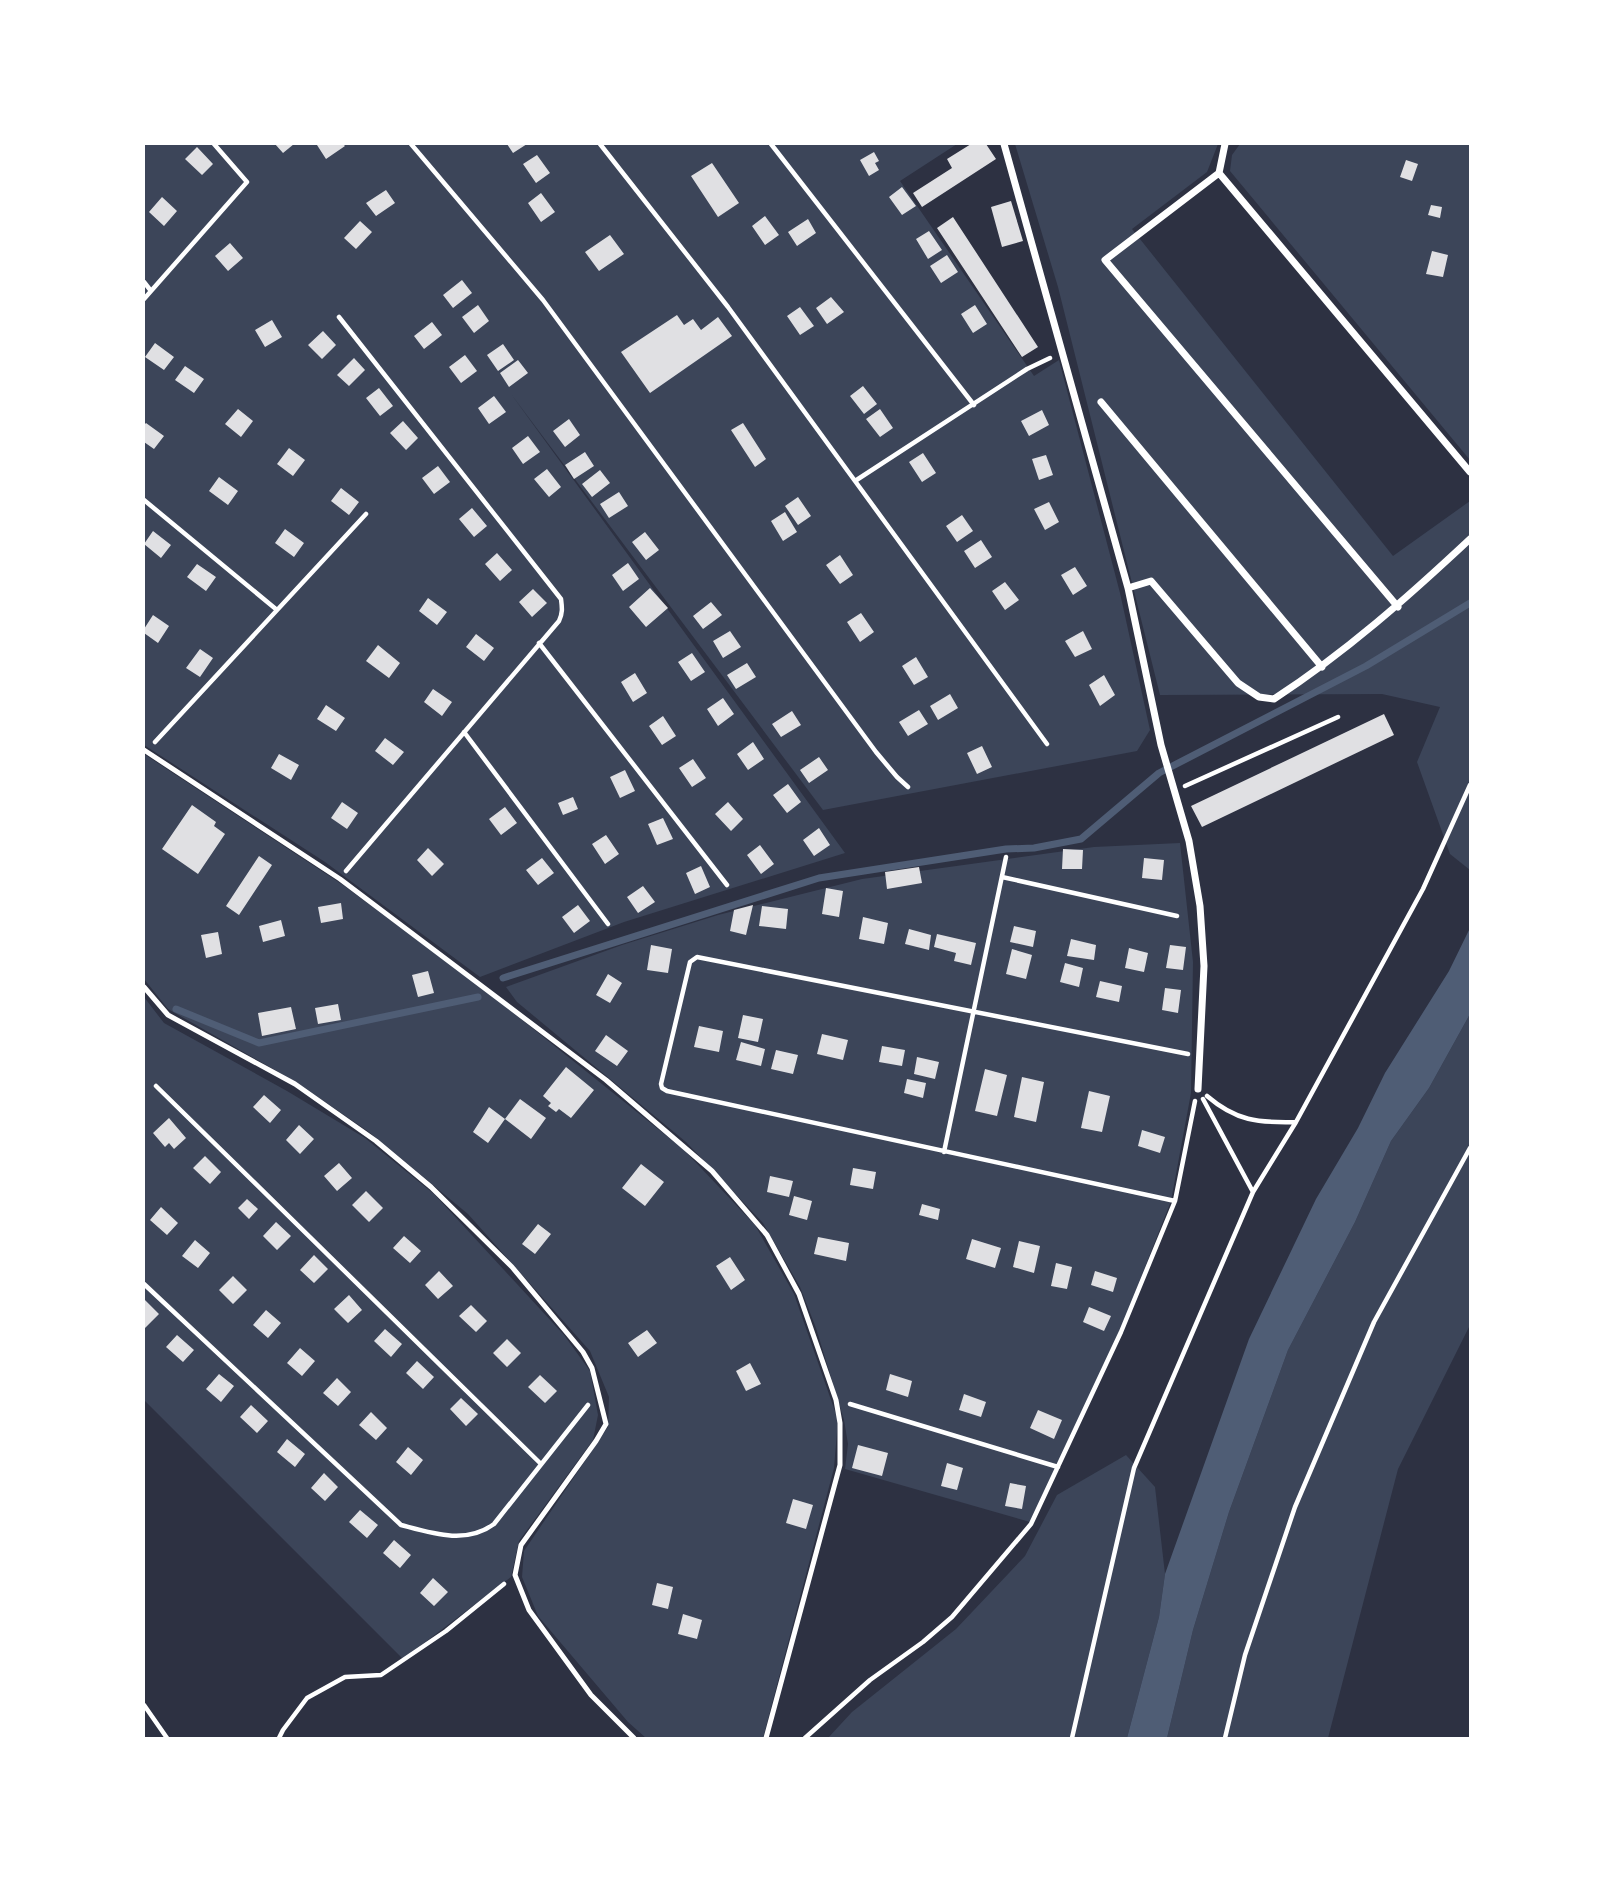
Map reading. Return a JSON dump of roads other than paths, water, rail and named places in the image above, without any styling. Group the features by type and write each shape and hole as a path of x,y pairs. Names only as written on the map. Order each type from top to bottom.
{"street":[{"path":"1004,144 1064,351 1128,588 1165,759 1189,841 1200,906 1204,966 1198,1088"},
{"path":"1225,144 1219,173 1105,260 1398,607"},
{"path":"1219,173 1471,472"},
{"path":"1101,401 1322,667"},
{"path":"1128,588 1152,581 1238,683 1259,696 1274,699 1322,667 1398,607 1471,539"}],"lane":[{"path":"145,751 340,879 606,1080 712,1171 767,1235 799,1294 836,1399 841,1423 840,1465 766,1738"},
{"path":"144,987 168,1015 295,1084 376,1140 431,1187 512,1267 583,1352 592,1368 606,1424 522,1545 515,1575 529,1610 591,1695 634,1738"}],"waterway":[{"path":"503,978 819,878 1081,839 1159,773 1366,666 1470,603"},
{"path":"176,1009 259,1043 478,997"}]}
